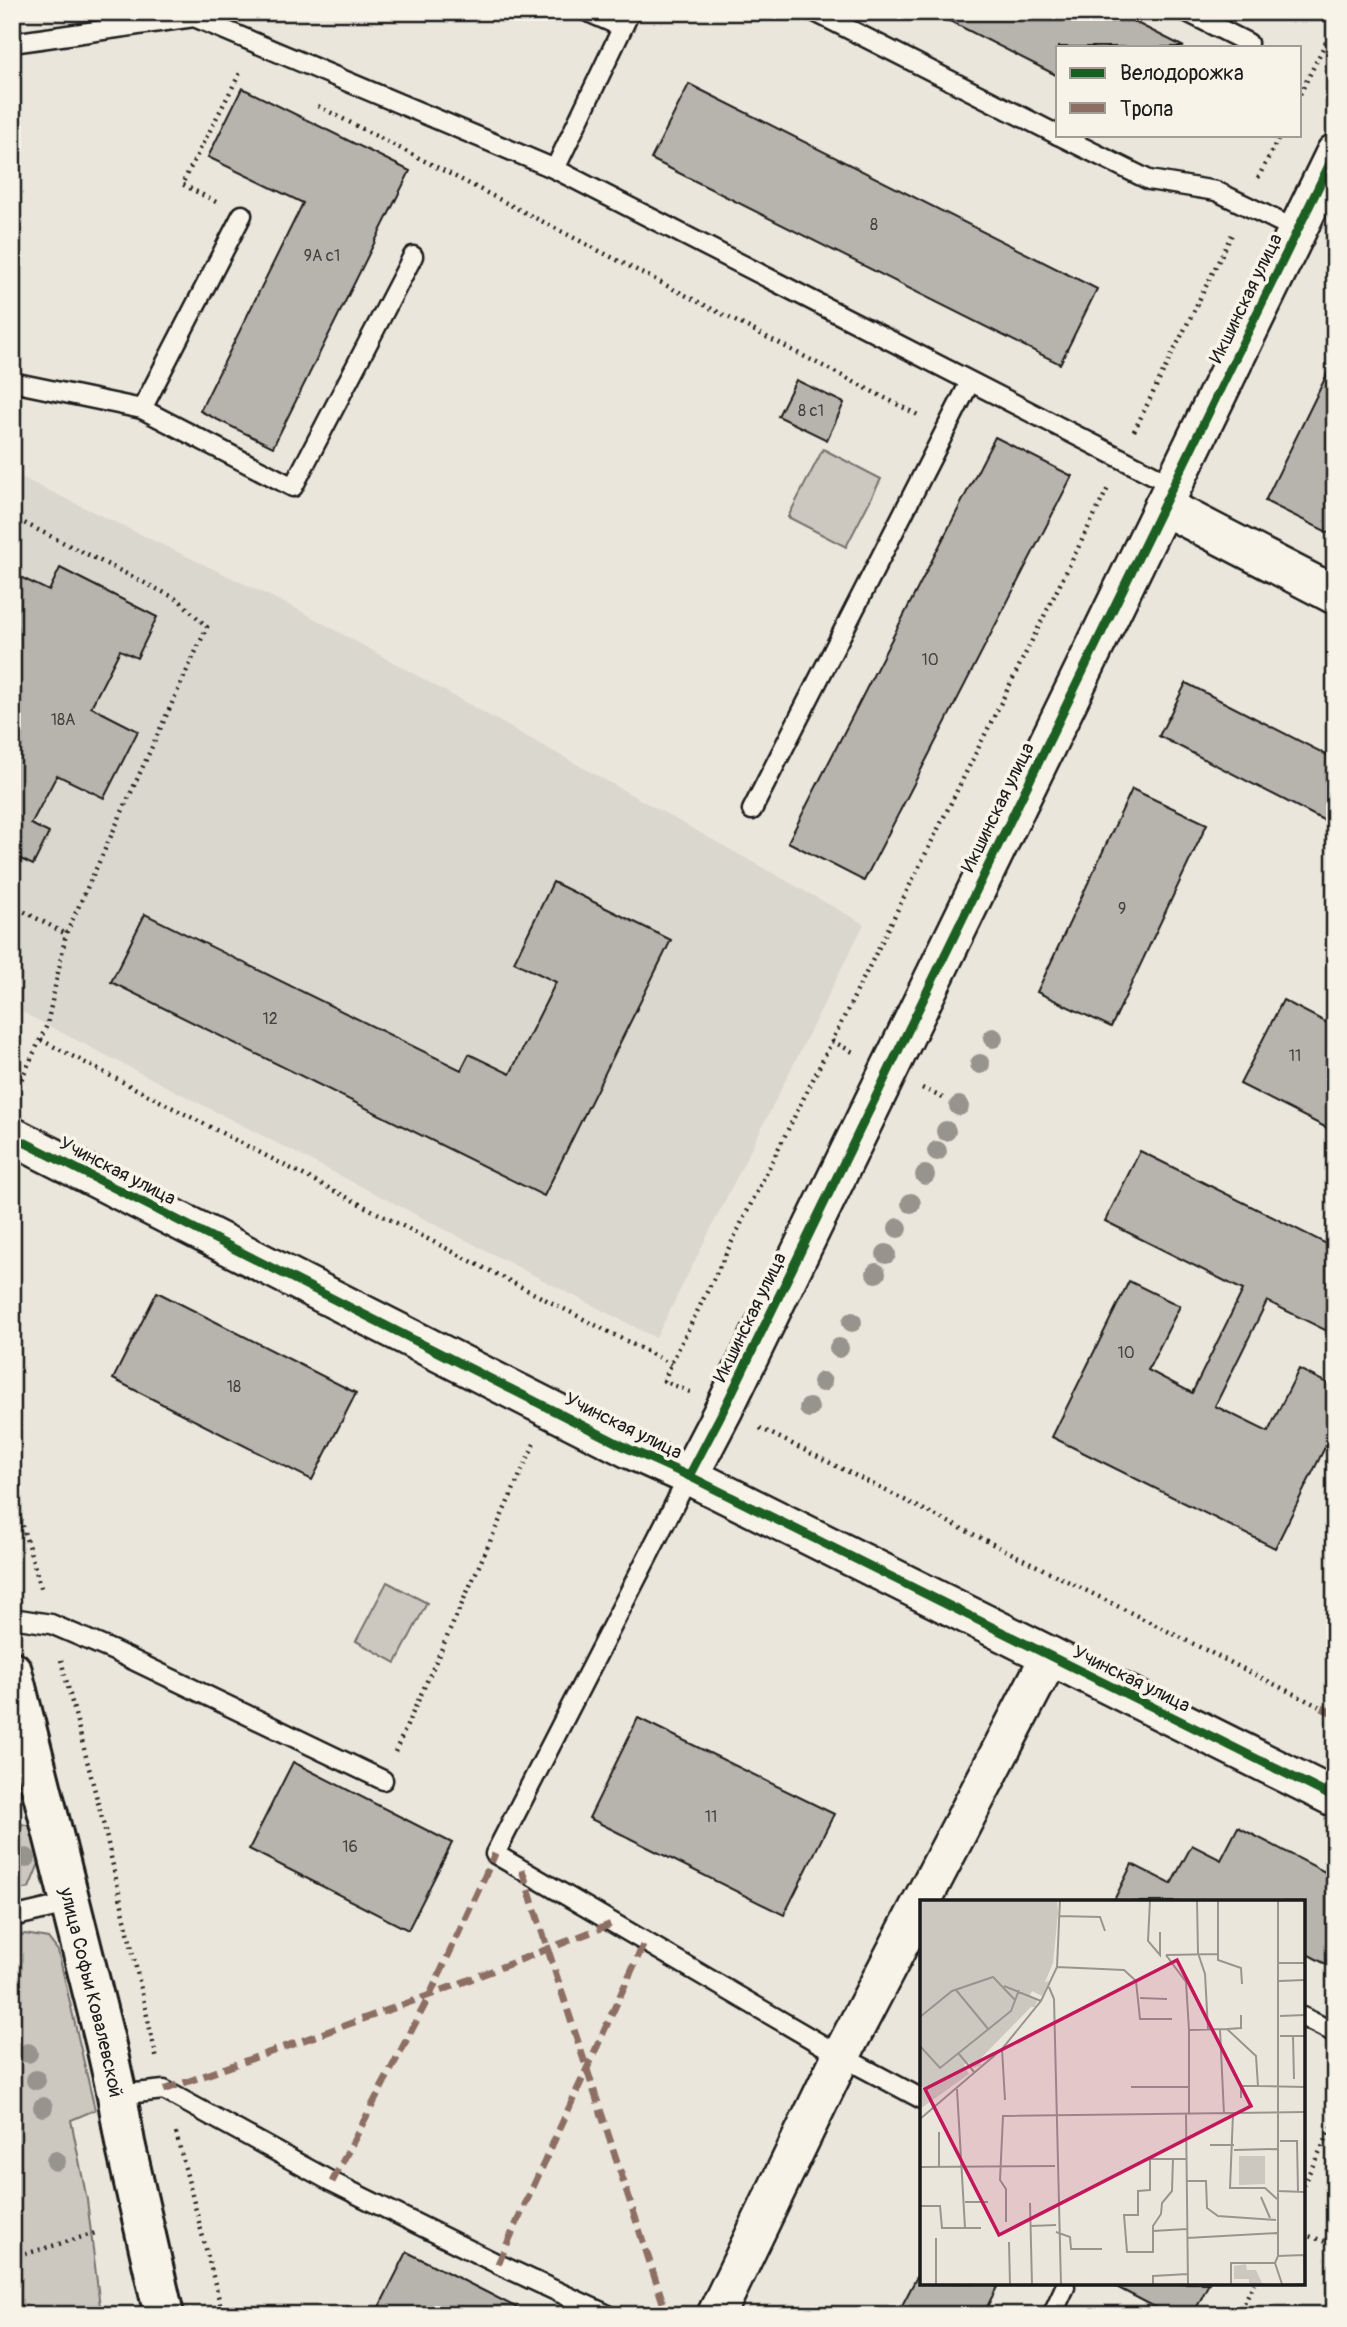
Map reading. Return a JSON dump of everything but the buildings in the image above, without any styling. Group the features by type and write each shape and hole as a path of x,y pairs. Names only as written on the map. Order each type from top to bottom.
{"street":[{"name":"Икшинская улица","path":"689,1476 1333,161"},
{"path":"1168,496 1335,595"},
{"name":"Учинская улица","path":"12,1136 617,1443 689,1476 1335,1798"},
{"path":"923,1900 1050,1656"},
{"name":"улица Софьи Ковалевской","path":"12,1671 72,1903 164,2315"},
{"path":"716,2315 841,2056 920,1905"}],"lane":[{"path":"555,169 626,20 588,12"},
{"path":"815,12 1056,134"},
{"path":"1188,12 1248,43"},
{"path":"12,43 194,17 555,169 970,382 1168,496"},
{"path":"1060,136 1149,180 1216,191 1297,230"},
{"path":"142,409 242,215"},
{"path":"12,382 142,409 293,487 413,256"},
{"path":"752,810 970,382"},
{"path":"689,1476 495,1854 841,2056 920,2098"},
{"path":"12,1618 51,1624 114,1651 383,1780"},
{"path":"12,1917 72,1903"},
{"path":"1305,2018 1335,2033"},
{"path":"117,2095 164,2090 332,2182 608,2315"},
{"path":"1052,2315 1065,2287"}],"path":[{"path":"1302,90 1335,24"},
{"path":"242,215 182,184 256,42"},
{"path":"317,105 946,429"},
{"path":"1256,181 1279,136"},
{"path":"1128,443 1233,231"},
{"path":"699,1396 664,1381 671,1364 1114,476"},
{"path":"12,517 179,600 207,627 66,933 47,1025 12,1098"},
{"path":"12,905 66,933"},
{"path":"41,1040 671,1364"},
{"path":"919,1086 945,1099"},
{"path":"753,1424 1322,1708"},
{"path":"383,1780 538,1437"},
{"path":"12,1492 29,1540 104,1826 164,2090 223,2315"},
{"path":"1305,2181 1335,2121"},
{"path":"12,2258 99,2232"},
{"path":"1305,2235 1335,2245"},
{"path":"1238,2315 1253,2285"}],"shaded area":[{"path":"823,449 881,479 846,547 788,517"},
{"path":"12,473 301,611 864,924 656,1338 12,1007"},
{"path":"387,1582 427,1603 396,1663 356,1641"},
{"path":"12,1822 31,1826 40,1861 29,1888 12,1892"},
{"path":"25,1934 48,1938 58,1951 95,2110 71,2120 87,2200 101,2315 12,2315 12,1938"}],"marked path":[{"path":"1322,1708 1335,1714"},
{"path":"332,2182 430,1995 495,1854"},
{"path":"522,1870 667,2315"},
{"path":"164,2090 430,1995 614,1923"},
{"path":"498,2264 645,1941"}],"cycle path":[{"path":"689,1476 1335,153"},
{"path":"12,1136 629,1449 689,1476 1335,1798"}]}
